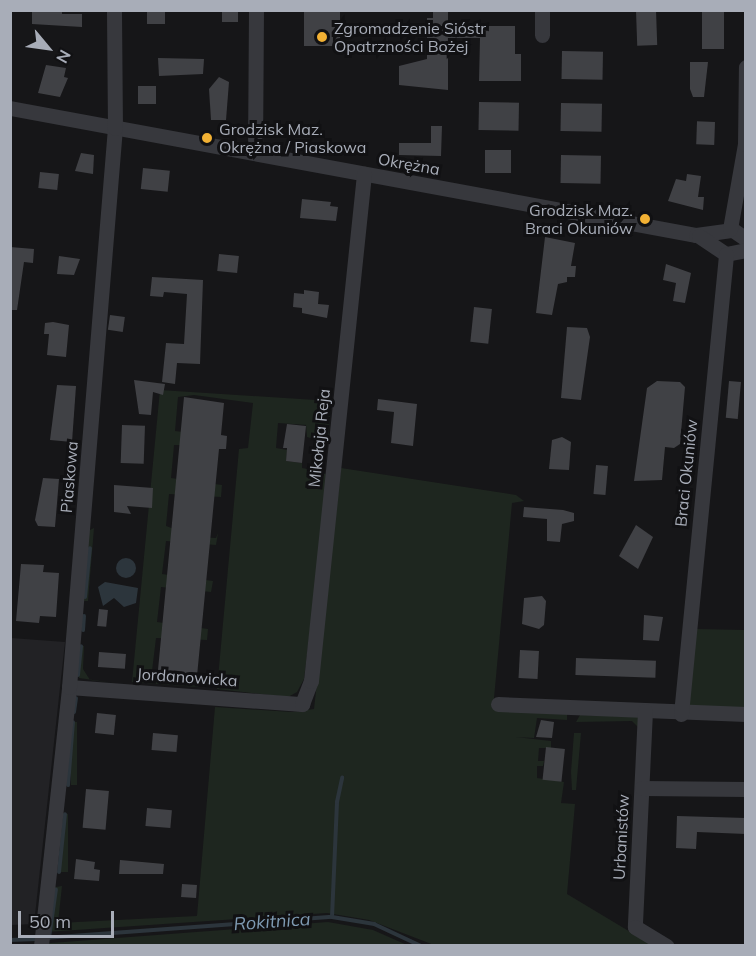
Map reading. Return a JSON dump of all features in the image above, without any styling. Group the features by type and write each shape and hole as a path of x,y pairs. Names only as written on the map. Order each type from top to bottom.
{"street":[{"name":"Piaskowa","path":"41,940 69,687 115,128 114,10"},
{"path":"255,153 256,10"},
{"path":"542,10 542,35"},
{"name":"Braci Okuniów","path":"681,714 745,144 746,67"},
{"name":"Okrężna","path":"10,108 733,242"},
{"name":"Mikołaja Reja","path":"302,704 311,681 364,174"},
{"name":"Jordanowicka","path":"69,687 302,704"},
{"path":"498,704 681,714 746,714"},
{"name":"Urbanistów","path":"645,711 635,927 667,945"},
{"path":"642,788 746,789"}],"shaded area":[{"path":"160,390 331,401 328,443 307,437 306,425 278,423 276,448 287,450 286,461 302,463 302,468 307,469 316,463 315,473 329,474 304,679 297,692 288,697 217,689 239,449 248,448 253,403 194,395 178,397 175,431 190,433 189,445 174,445 171,478 222,485 221,497 169,494 166,526 196,537 216,538 218,533 216,545 166,541 162,574 213,581 211,592 161,587 157,622 208,629 207,640 156,638 152,671 204,676 208,683 197,687 132,682"},
{"path":"341,468 516,495 524,501 512,503 493,709 567,711 567,720 537,718 534,738 516,737 551,741 551,748 539,748 538,761 544,761 543,766 537,766 537,778 564,782 561,803 575,804 567,894 652,945 434,945 369,920 327,913 46,932 49,888 62,886 58,923 197,916 215,707 292,712 314,709"},
{"path":"94,528 88,601 84,601 88,531"},
{"path":"122,558 130,558 136,564 136,572 130,578 122,578 116,572 116,564"},
{"path":"105,582 138,588 136,603 124,607 114,598 103,606 98,587"},
{"path":"695,629 745,630 745,709 686,710"},
{"path":"11,638 65,642 34,924 11,925"},
{"path":"79,646 84,646 83,669 90,680 79,678"},
{"path":"580,715 643,717 642,731 632,721 576,722"},
{"path":"71,722 77,722 77,785 71,785"},
{"path":"574,733 581,733 576,790 572,790 571,772"},
{"path":"60,814 68,814 68,872 60,872"},
{"path":"328,922 373,930 407,945 11,946"}],"building":[{"path":"62,10 62,14 82,14 82,27 32,24 32,11"},
{"path":"147,10 165,10 165,24 147,24"},
{"path":"222,10 238,10 238,22 222,22"},
{"name":"Zgromadzenie Sióstr Opatrzności Bożej","path":"304,10 340,10 340,46 304,46"},
{"path":"433,10 448,10 448,26 515,26 515,54 521,54 521,81 479,81 480,38 448,38 448,90 399,85 399,66 427,59 427,18 433,18"},
{"path":"656,10 657,45 637,46 636,11"},
{"path":"702,10 724,10 724,49 702,49"},
{"path":"562,51 603,52 603,80 562,79"},
{"path":"158,58 204,59 203,74 159,76"},
{"path":"690,62 708,62 704,97 693,97 690,89"},
{"path":"46,65 66,68 64,77 68,78 60,97 38,93"},
{"path":"219,77 229,82 226,120 211,120 209,89"},
{"path":"138,86 156,86 156,104 138,104"},
{"path":"479,102 519,103 519,131 479,130"},
{"path":"561,103 602,104 602,132 561,131"},
{"path":"697,121 715,122 714,145 696,144"},
{"path":"431,126 442,126 441,156 399,155 399,143 431,143"},
{"path":"485,150 511,150 511,173 485,173"},
{"path":"81,153 94,155 93,174 75,171"},
{"path":"561,155 601,156 601,184 561,183"},
{"path":"143,168 170,171 168,192 141,189"},
{"path":"40,172 59,174 57,190 38,188"},
{"path":"687,174 701,176 698,197 704,197 703,210 668,201 676,179 686,181"},
{"path":"302,199 331,202 330,206 338,207 336,221 300,218"},
{"path":"545,237 575,243 571,266 576,266 575,277 567,277 567,282 558,284 552,315 536,313"},
{"path":"10,247 34,249 33,263 24,262 17,310 10,310"},
{"path":"219,254 239,256 237,273 217,271"},
{"path":"59,256 80,259 74,275 57,274"},
{"path":"666,264 691,273 685,303 673,301 676,283 663,280"},
{"path":"152,277 203,280 200,364 177,363 175,384 162,382 166,343 184,344 187,294 164,292 163,297 150,296"},
{"path":"304,290 319,292 318,304 329,305 327,318 302,313 302,308 293,307 294,293 304,294"},
{"path":"474,307 492,309 488,344 470,342"},
{"path":"110,315 125,317 123,332 108,330"},
{"path":"45,323 69,325 66,357 47,355 49,334 44,334"},
{"path":"567,327 587,328 590,337 581,400 561,398"},
{"path":"134,380 165,384 163,395 153,392 151,415 139,414"},
{"path":"657,381 680,382 685,387 680,444 674,448 665,447 662,480 634,481 647,388"},
{"path":"729,381 741,382 738,419 726,418"},
{"path":"57,385 76,386 72,442 50,440"},
{"path":"184,397 224,403 221,435 227,436 226,449 219,449 197,676 158,670"},
{"path":"378,399 417,404 413,446 391,443 394,412 377,410"},
{"path":"287,424 306,426 302,463 286,461 287,448 283,448"},
{"path":"122,425 145,426 144,464 121,463"},
{"path":"562,437 571,442 569,470 549,469 552,440"},
{"path":"596,465 608,466 605,495 593,494"},
{"path":"43,478 59,479 55,527 38,526 35,520"},
{"path":"114,485 153,488 152,508 127,506 131,514 114,512"},
{"path":"524,507 574,513 574,521 562,524 560,542 547,541 547,519 523,517"},
{"path":"636,525 653,537 638,569 619,556"},
{"path":"21,564 44,565 43,572 59,573 56,617 40,616 39,623 16,621"},
{"path":"542,596 546,601 544,625 539,629 522,624 524,598"},
{"path":"99,609 108,610 106,627 97,626"},
{"path":"644,615 663,617 659,641 643,640"},
{"path":"520,650 539,651 538,679 519,678"},
{"path":"99,652 126,654 125,669 98,667"},
{"path":"576,658 656,661 655,678 575,675"},
{"path":"97,713 116,715 114,735 95,733"},
{"path":"541,720 554,722 552,738 536,737"},
{"path":"153,733 178,735 176,752 152,750"},
{"path":"546,747 565,749 561,782 543,780"},
{"path":"86,789 109,791 106,830 83,828"},
{"path":"147,808 172,810 170,828 145,826"},
{"path":"677,816 746,818 746,834 697,832 696,849 676,848"},
{"path":"76,859 95,862 94,869 100,870 99,881 74,879"},
{"path":"120,860 164,864 163,874 119,874"},
{"path":"182,884 197,885 196,898 181,897"}],"waterway":[{"path":"85,597 90,548"},
{"path":"83,630 84,616"},
{"path":"78,675 81,646"},
{"path":"74,712 76,698"},
{"path":"68,785 73,722"},
{"path":"332,917 337,802 342,778"},
{"path":"59,872 65,814"},
{"path":"49,938 56,889"},
{"name":"Rokitnica","path":"44,938 332,917 374,924 421,946"},
{"name":"Rokitnica","path":"10,940 37,939"}],"place":[{"name":"Zgromadzenie Sióstr Opatrzności Bożej","path":"322,37"},
{"name":"Grodzisk Maz. Okrężna / Piaskowa","path":"207,138"},
{"name":"Grodzisk Maz. Braci Okuniów","path":"645,219"}]}
